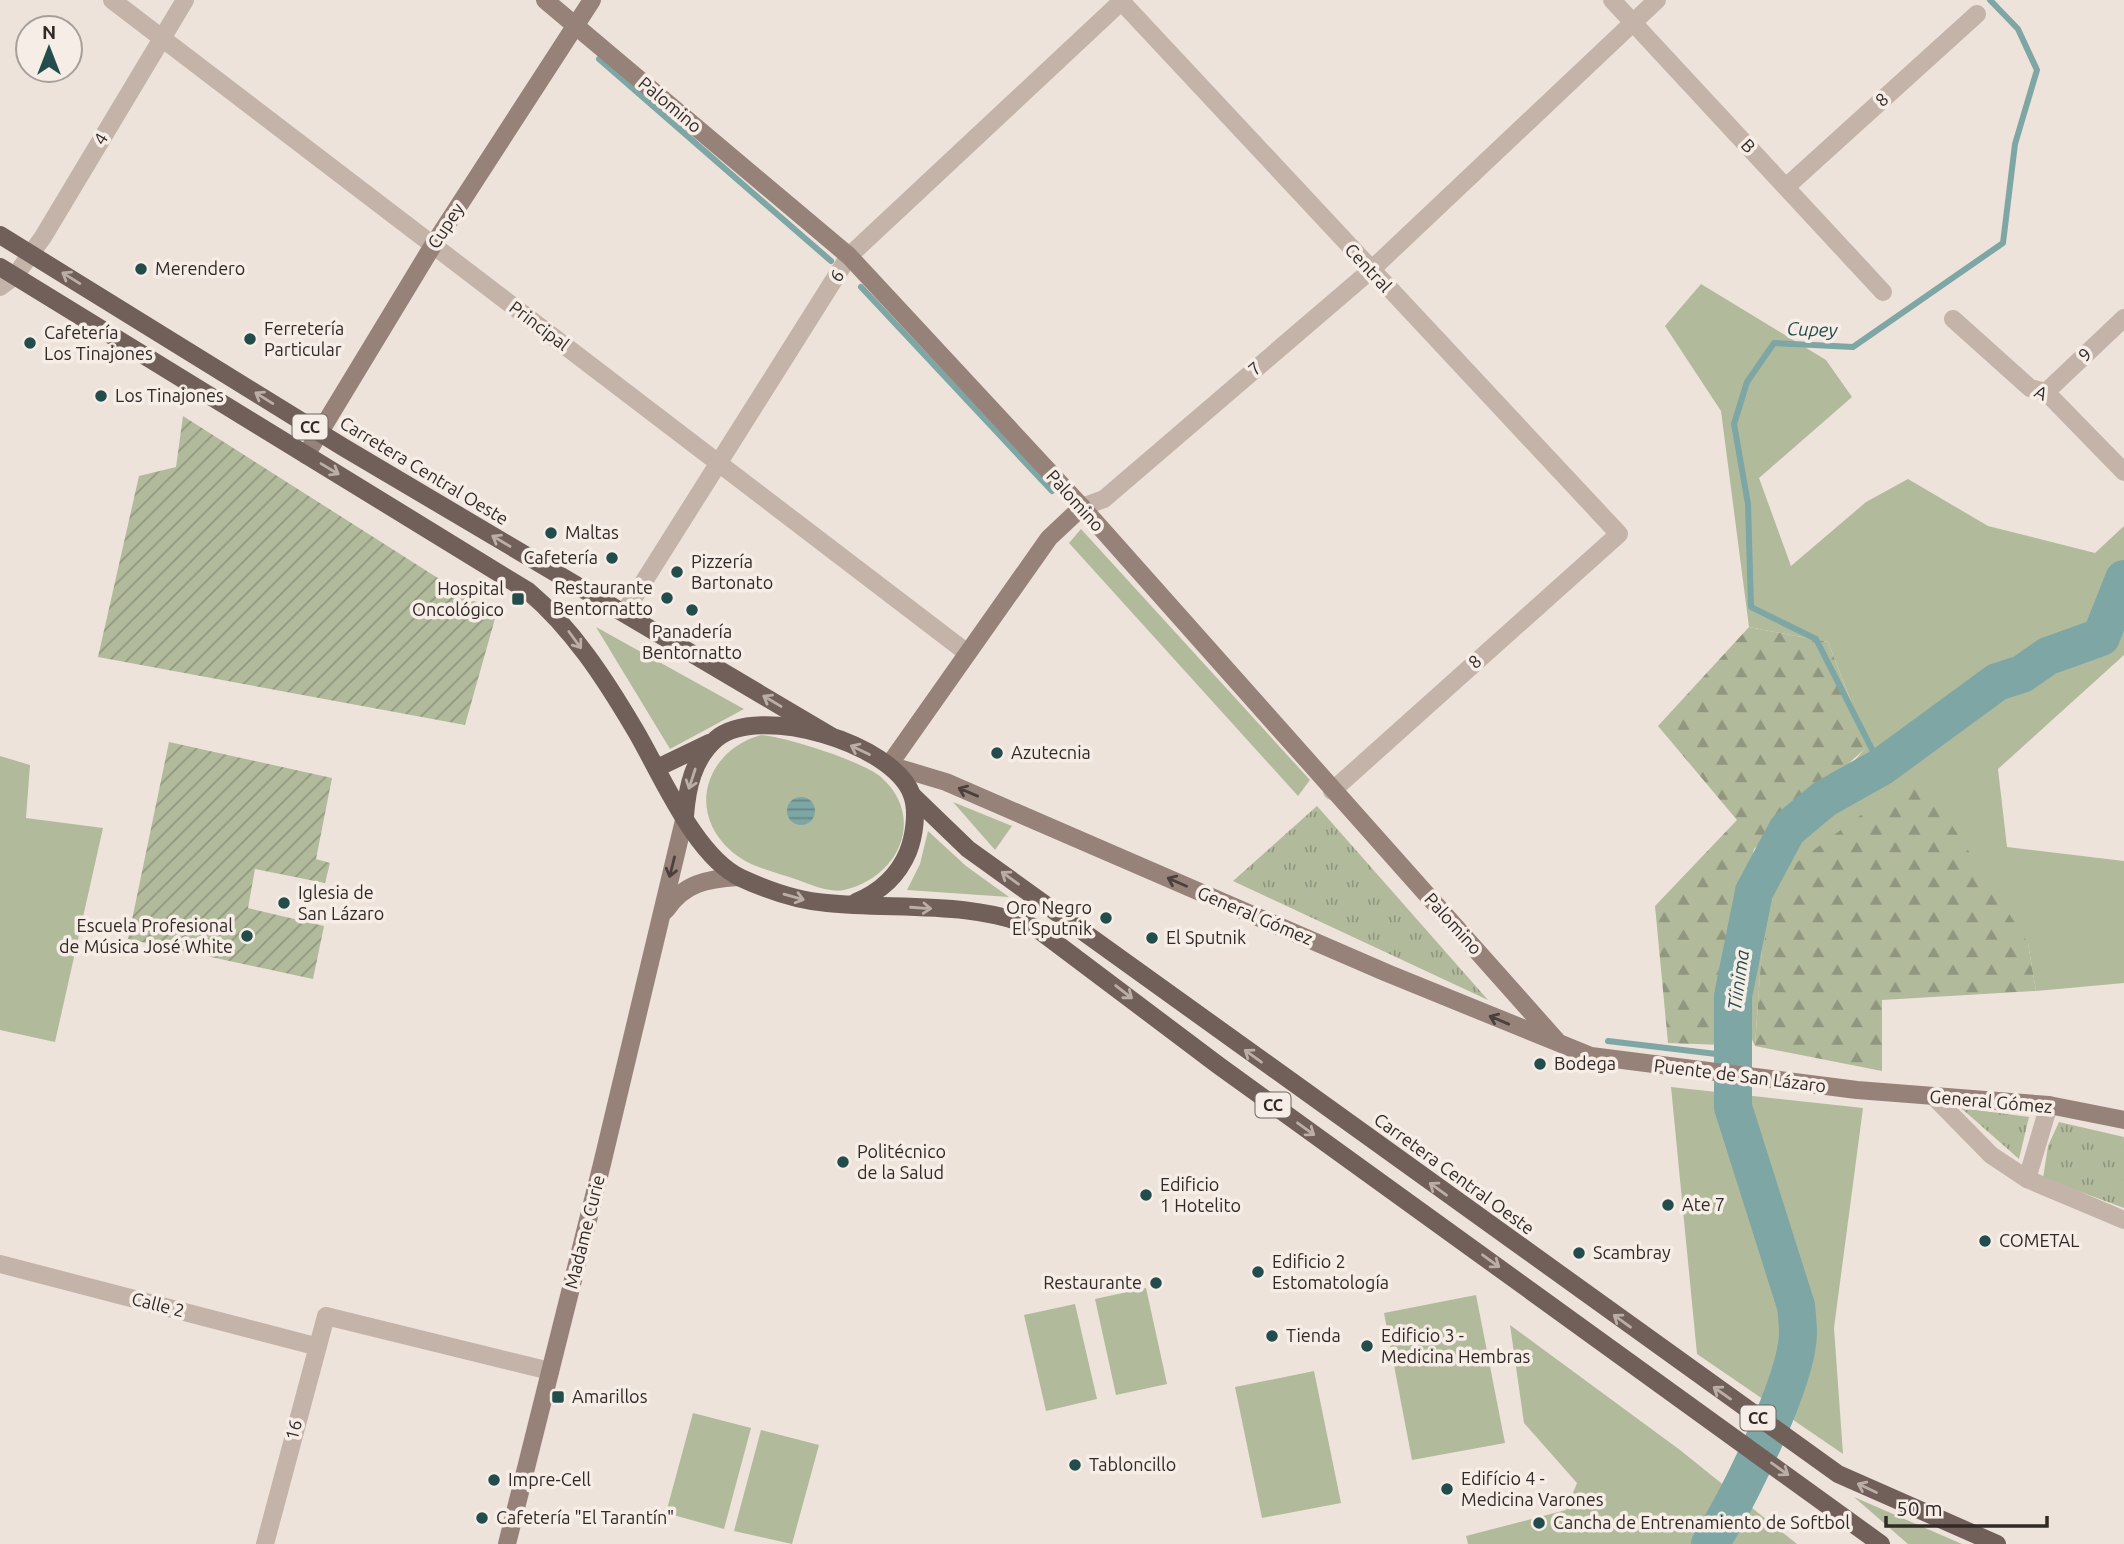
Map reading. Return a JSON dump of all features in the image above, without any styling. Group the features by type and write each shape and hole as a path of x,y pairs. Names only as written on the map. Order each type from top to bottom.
{"main road":[{"name":"Carretera Central Oeste","path":"0,235 319,432 831,736"},
{"name":"CC","path":"5,277 306,455 528,591 556,614 633,726 701,841 724,867 738,877 805,900 1001,915 1036,928 1217,1065 1823,1499 1881,1544"},
{"name":"CC","path":"715,740 748,726 776,724 831,736 889,765 913,796"},
{"path":"657,768 715,740"},
{"path":"685,816 687,796 699,759 715,740"},
{"name":"Carretera Central Oeste","path":"913,796 968,849 1838,1474 1997,1544"},
{"path":"852,904 872,896 902,867 914,823 913,796"}],"street":[{"name":"Principal","path":"112,0 432,247 721,462 966,652"},
{"name":"4","path":"5,277 31,254 185,0"},
{"name":"Palomino","path":"545,0 849,256 1082,507 1562,1046"},
{"name":"Cupey","path":"306,455 432,247 592,0"},
{"name":"B","path":"1612,0 1883,292"},
{"name":"7","path":"889,765 966,652 1049,538 1082,507 1104,499 1370,271 1657,0"},
{"name":"6","path":"624,613 849,256 1121,1"},
{"name":"Central","path":"1121,1 1370,271 1619,534"},
{"name":"8","path":"1786,187 1977,14"},
{"name":"9","path":"2046,392 2124,318"},
{"name":"A","path":"1953,319 2030,388 2046,392 2124,472"},
{"name":"8","path":"1332,790 1619,534"},
{"name":"General Gómez","path":"889,765 946,782 1562,1046 1623,1063"},
{"name":"Madame Curie","path":"507,1544 685,816"},
{"name":"Madame Curie","path":"660,919 681,890 707,880 738,877"},
{"name":"Puente de San Lázaro","path":"1623,1063 1857,1090"},
{"name":"General Gómez","path":"1857,1090 2049,1105 2124,1121"},
{"path":"1934,1097 1991,1155 2027,1179 2124,1220"},
{"path":"2027,1179 2049,1105"},
{"name":"Calle 2","path":"0,1264 315,1346"},
{"name":"16","path":"265,1544 315,1346 326,1316 551,1371"}],"green space":[{"path":"1701,284 1826,360 1852,397 1759,478 1791,566 1866,502 1908,479 1988,526 2095,553 2124,526 2124,655 1998,769 2007,847 2124,861 2124,983 2036,991 2028,943 1762,946 1755,1046 1733,996 1775,853 1868,745 1828,642 1749,627 1721,411 1665,326"},
{"path":"183,416 496,615 465,725 98,657 139,476 176,467"},
{"path":"1081,529 1310,780 1298,796 1069,543"},
{"path":"596,627 744,709 670,749"},
{"path":"1749,627 1828,642 1868,746 1754,849 1729,961 1724,1045 1668,1043 1655,906 1737,820 1658,726"},
{"path":"761,735 805,745 858,764 881,777 895,793 902,810 904,828 892,860 879,873 844,890 815,886 745,861 730,850 716,834 706,800 716,767 742,743"},
{"path":"169,742 332,778 316,859 330,863 325,883 255,869 248,908 324,926 313,979 128,939"},
{"path":"0,756 30,765 26,818 103,828 55,1042 0,1030"},
{"path":"1918,773 2028,943 2036,991 1882,1000 1882,1071 1755,1046 1762,946 1796,863"},
{"path":"953,802 1012,826 995,850"},
{"path":"1317,806 1488,1000 1233,881"},
{"path":"928,831 966,866 1009,897 907,890 920,864"},
{"path":"1671,1087 1863,1108 1834,1328 1843,1454 1697,1354"},
{"path":"1961,1108 2029,1117 2019,1159"},
{"path":"2059,1122 2124,1137 2124,1208 2043,1178 2048,1146"},
{"path":"1146,1288 1167,1384 1116,1395 1095,1299"},
{"path":"1476,1295 1505,1443 1412,1460 1384,1313"},
{"path":"1075,1304 1097,1399 1046,1411 1024,1315"},
{"path":"1510,1325 1680,1450 1797,1544 1468,1544 1466,1536 1566,1510 1577,1483 1524,1423"},
{"path":"1314,1371 1341,1503 1262,1518 1235,1387"},
{"path":"693,1413 751,1428 724,1529 666,1513"},
{"path":"761,1430 819,1445 792,1544 734,1531"},
{"path":"1854,1497 1962,1544 1908,1544"}],"water":[{"path":"801,797 811,801 815,811 811,821 801,825 791,821 787,811 791,801"}],"waterway":[{"name":"Cupey","path":"1881,767 1816,639 1751,607 1748,504 1734,424 1747,382 1774,343 1853,347 2003,243 2015,144 2037,70 2018,29 1990,0"},
{"path":"599,59 831,261"},
{"path":"861,287 1052,491"},
{"name":"Tíinima","path":"1710,1544 1735,1500 1777,1410 1788,1381 1798,1334 1796,1306 1733,1107 1733,996 1754,892 1787,830 1824,799 1881,767 1997,682 2022,674 2048,656 2101,637 2124,579"},
{"path":"1608,1041 1733,1056"}],"place":[{"name":"Merendero","path":"141,269"},
{"name":"Ferretería Particular","path":"250,339"},
{"name":"Cafetería Los Tinajones","path":"30,343"},
{"name":"Los Tinajones","path":"101,396"},
{"name":"Maltas","path":"551,533"},
{"name":"Cafetería","path":"612,558"},
{"name":"Pizzería Bartonato","path":"677,572"},
{"name":"Restaurante Bentornatto","path":"667,598"},
{"name":"Hospital Oncológico","path":"518,599"},
{"name":"Panadería Bentornatto","path":"692,610"},
{"name":"Azutecnia","path":"997,753"},
{"name":"Iglesia de San Lázaro","path":"284,903"},
{"name":"Oro Negro El Sputnik","path":"1106,918"},
{"name":"Escuela Profesional de Música José White","path":"247,936"},
{"name":"El Sputnik","path":"1152,938"},
{"name":"Bodega","path":"1540,1064"},
{"name":"Politécnico de la Salud","path":"843,1162"},
{"name":"Edificio 1 Hotelito","path":"1146,1195"},
{"name":"Ate 7","path":"1668,1205"},
{"name":"COMETAL","path":"1985,1241"},
{"name":"Scambray","path":"1579,1253"},
{"name":"Edificio 2 Estomatología","path":"1258,1272"},
{"name":"Restaurante","path":"1156,1283"},
{"name":"Tienda","path":"1272,1336"},
{"name":"Edificio 3 - Medicina Hembras","path":"1367,1346"},
{"name":"Amarillos","path":"558,1397"},
{"name":"Tabloncillo","path":"1075,1465"},
{"name":"Impre-Cell","path":"494,1480"},
{"name":"Edifício 4 - Medicina Varones","path":"1447,1489"},
{"name":"Cafetería \"El Tarantín\"","path":"482,1518"},
{"name":"Cancha de Entrenamiento de Softbol","path":"1539,1523"}]}
